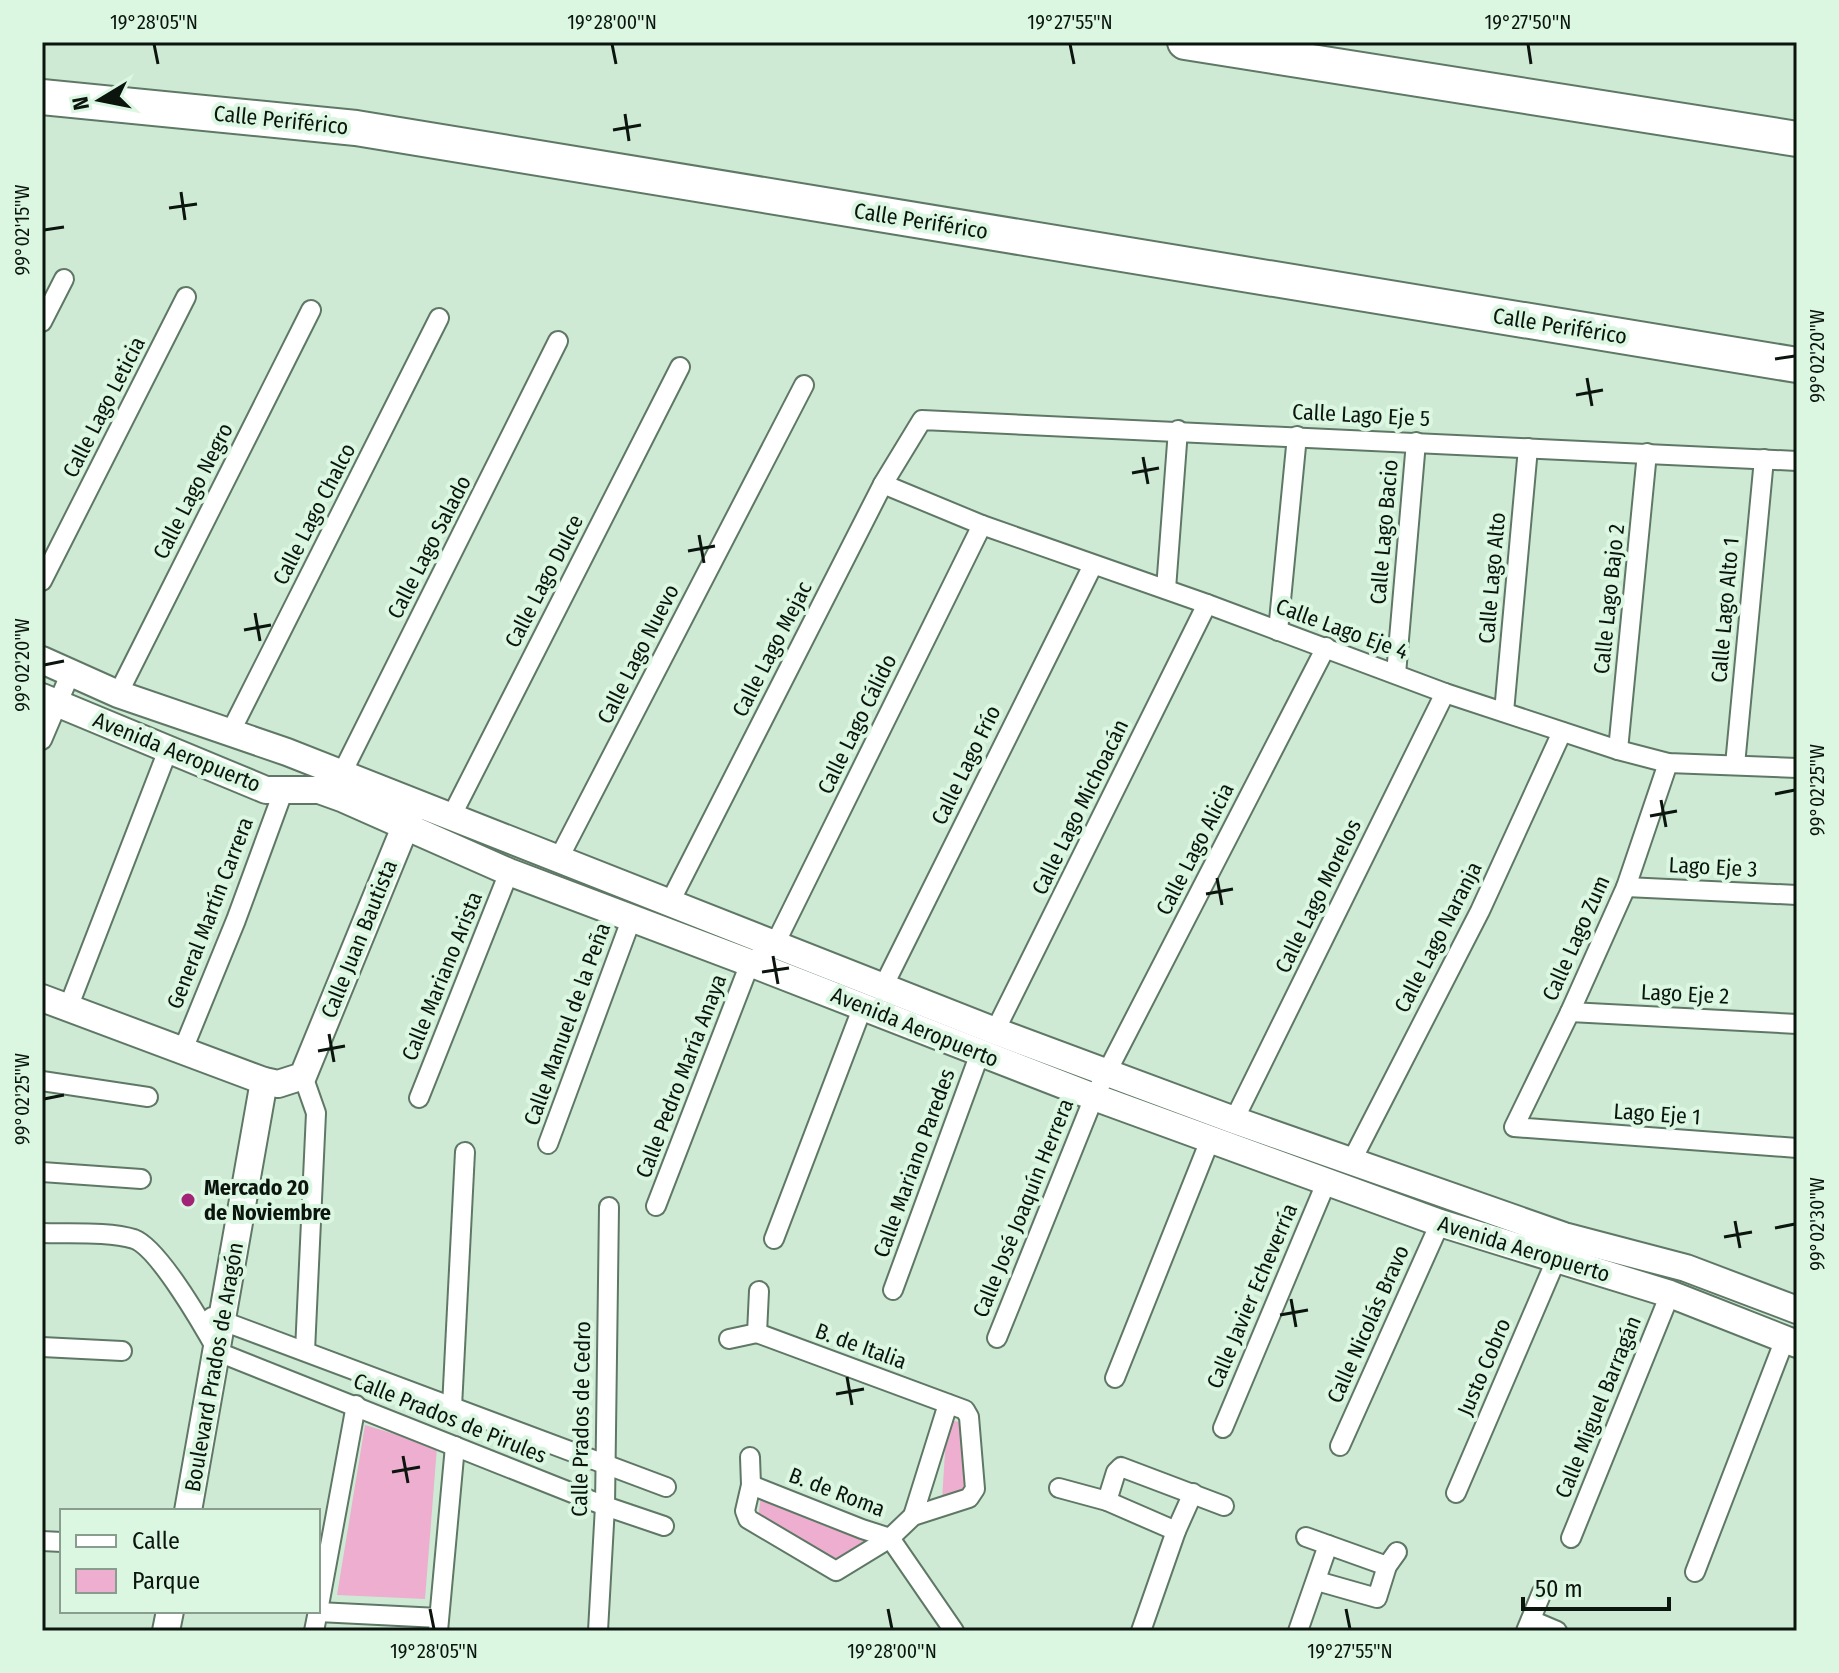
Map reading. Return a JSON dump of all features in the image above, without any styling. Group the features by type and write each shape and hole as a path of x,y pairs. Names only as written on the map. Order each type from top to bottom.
{"highway":[{"path":"1185,42 1797,139"},
{"name":"Calle Periférico","path":"42,97 356,128 1797,365"}],"street":[{"path":"42,322 64,279"},
{"name":"Calle Lago Leticia","path":"42,581 186,297"},
{"name":"Calle Lago Negro","path":"118,694 311,310"},
{"name":"Calle Lago Chalco","path":"231,731 439,318"},
{"name":"Calle Lago Salado","path":"342,773 558,341"},
{"name":"Calle Lago Dulce","path":"451,817 680,367"},
{"name":"Calle Lago Nuevo","path":"559,858 804,385"},
{"name":"Calle Lago Eje 5","path":"922,420 1797,461"},
{"name":"Calle Lago Mejac","path":"670,902 883,484 922,420"},
{"path":"1166,589 1178,430"},
{"path":"1278,631 1297,436"},
{"name":"Calle Lago Bacio","path":"1396,674 1416,442"},
{"name":"Calle Lago Alto","path":"1504,712 1528,448"},
{"name":"Calle Lago Bajo 2","path":"1618,750 1647,453"},
{"name":"Calle Lago Alto 1","path":"1735,765 1764,459"},
{"name":"Calle Lago Eje 4","path":"883,484 982,525 1326,647 1445,693 1618,750 1668,763 1797,768"},
{"name":"Calle Lago Cálido","path":"775,944 982,525"},
{"name":"Calle Lago Frío","path":"883,987 1093,565"},
{"name":"Calle Lago Michoacán","path":"995,1031 1207,604"},
{"name":"Calle Lago Alicia","path":"1094,1097 1326,647"},
{"name":"Avenida Aeropuerto","path":"42,660 118,694 231,731 342,773 509,872 1326,1183 1556,1260 1597,1259 1686,1268 1797,1310"},
{"path":"42,740 50,700 71,672"},
{"name":"Calle Lago Morelos","path":"1234,1120 1445,693"},
{"name":"Avenida Aeropuerto","path":"50,700 266,790 319,790 410,814 451,817 995,1031 1234,1120 1352,1160 1791,1342"},
{"name":"Calle Lago Naranja","path":"1352,1160 1480,911 1562,732"},
{"path":"68,1008 168,750"},
{"name":"Calle Lago Zum","path":"1514,1127 1626,887 1668,763"},
{"name":"General Martín Carrera","path":"182,1052 236,920 283,792"},
{"name":"Calle Juan Bautista","path":"303,1076 410,814"},
{"name":"Calle Mariano Arista","path":"419,1098 509,872"},
{"name":"Lago Eje 3","path":"1626,887 1797,895"},
{"name":"Calle Manuel de la Peña","path":"548,1144 631,920"},
{"path":"750,963 775,944"},
{"name":"Calle Pedro María Anaya","path":"656,1206 750,963"},
{"path":"42,998 264,1081 278,1084 303,1076 316,1113 305,1351"},
{"path":"774,1239 863,1006"},
{"name":"Lago Eje 2","path":"1570,1012 1797,1024"},
{"name":"Calle Mariano Paredes","path":"893,1290 980,1053"},
{"path":"42,1081 148,1097"},
{"name":"Boulevard Prados de Aragón","path":"188,1509 264,1081"},
{"name":"Calle José Joaquín Herrera","path":"997,1338 1094,1097"},
{"name":"Lago Eje 1","path":"1514,1127 1797,1148"},
{"path":"1115,1378 1210,1140"},
{"path":"452,1407 465,1152"},
{"path":"42,1172 141,1179"},
{"name":"Calle Javier Echeverría","path":"1223,1428 1326,1183"},
{"name":"Calle Prados de Cedro","path":"598,1631 605,1506 609,1207"},
{"name":"Calle Nicolás Bravo","path":"1340,1446 1440,1223"},
{"path":"42,1233 138,1240 150,1251 195,1311 218,1352"},
{"name":"Justo Cobro","path":"1456,1493 1556,1260"},
{"path":"729,1339 757,1333 759,1291"},
{"name":"Calle Miguel Barragán","path":"1571,1538 1670,1294"},
{"name":"Calle Prados de Pirules","path":"195,1311 666,1487"},
{"name":"B. de Italia","path":"757,1333 948,1404"},
{"path":"1695,1572 1791,1342"},
{"path":"42,1347 122,1351"},
{"name":"Calle Prados de Pirules","path":"218,1352 605,1506 664,1526"},
{"path":"750,1457 751,1485 745,1511 748,1519 833,1570 840,1570 890,1538 913,1516 969,1498 974,1493 968,1414 965,1410 948,1404 913,1516"},
{"path":"320,1600 356,1405"},
{"path":"320,1611 439,1625 455,1446"},
{"path":"1107,1501 1119,1468 1124,1468 1224,1506"},
{"name":"B. de Roma","path":"751,1485 890,1538 954,1631"},
{"path":"1059,1488 1107,1501 1176,1531"},
{"path":"1141,1631 1176,1531 1193,1493"},
{"path":"1306,1537 1392,1559 1377,1598 1317,1581"},
{"path":"1298,1631 1328,1545"},
{"path":"1542,1592 1528,1625 1557,1631"}],"green space":[{"path":"947,1420 967,1423 972,1489 942,1500"},
{"path":"365,1425 437,1447 425,1599 337,1595"},
{"path":"761,1496 846,1534 875,1538 833,1561 758,1518"}],"place":[{"name":"Mercado 20 de Noviembre","path":"188,1200"}]}
